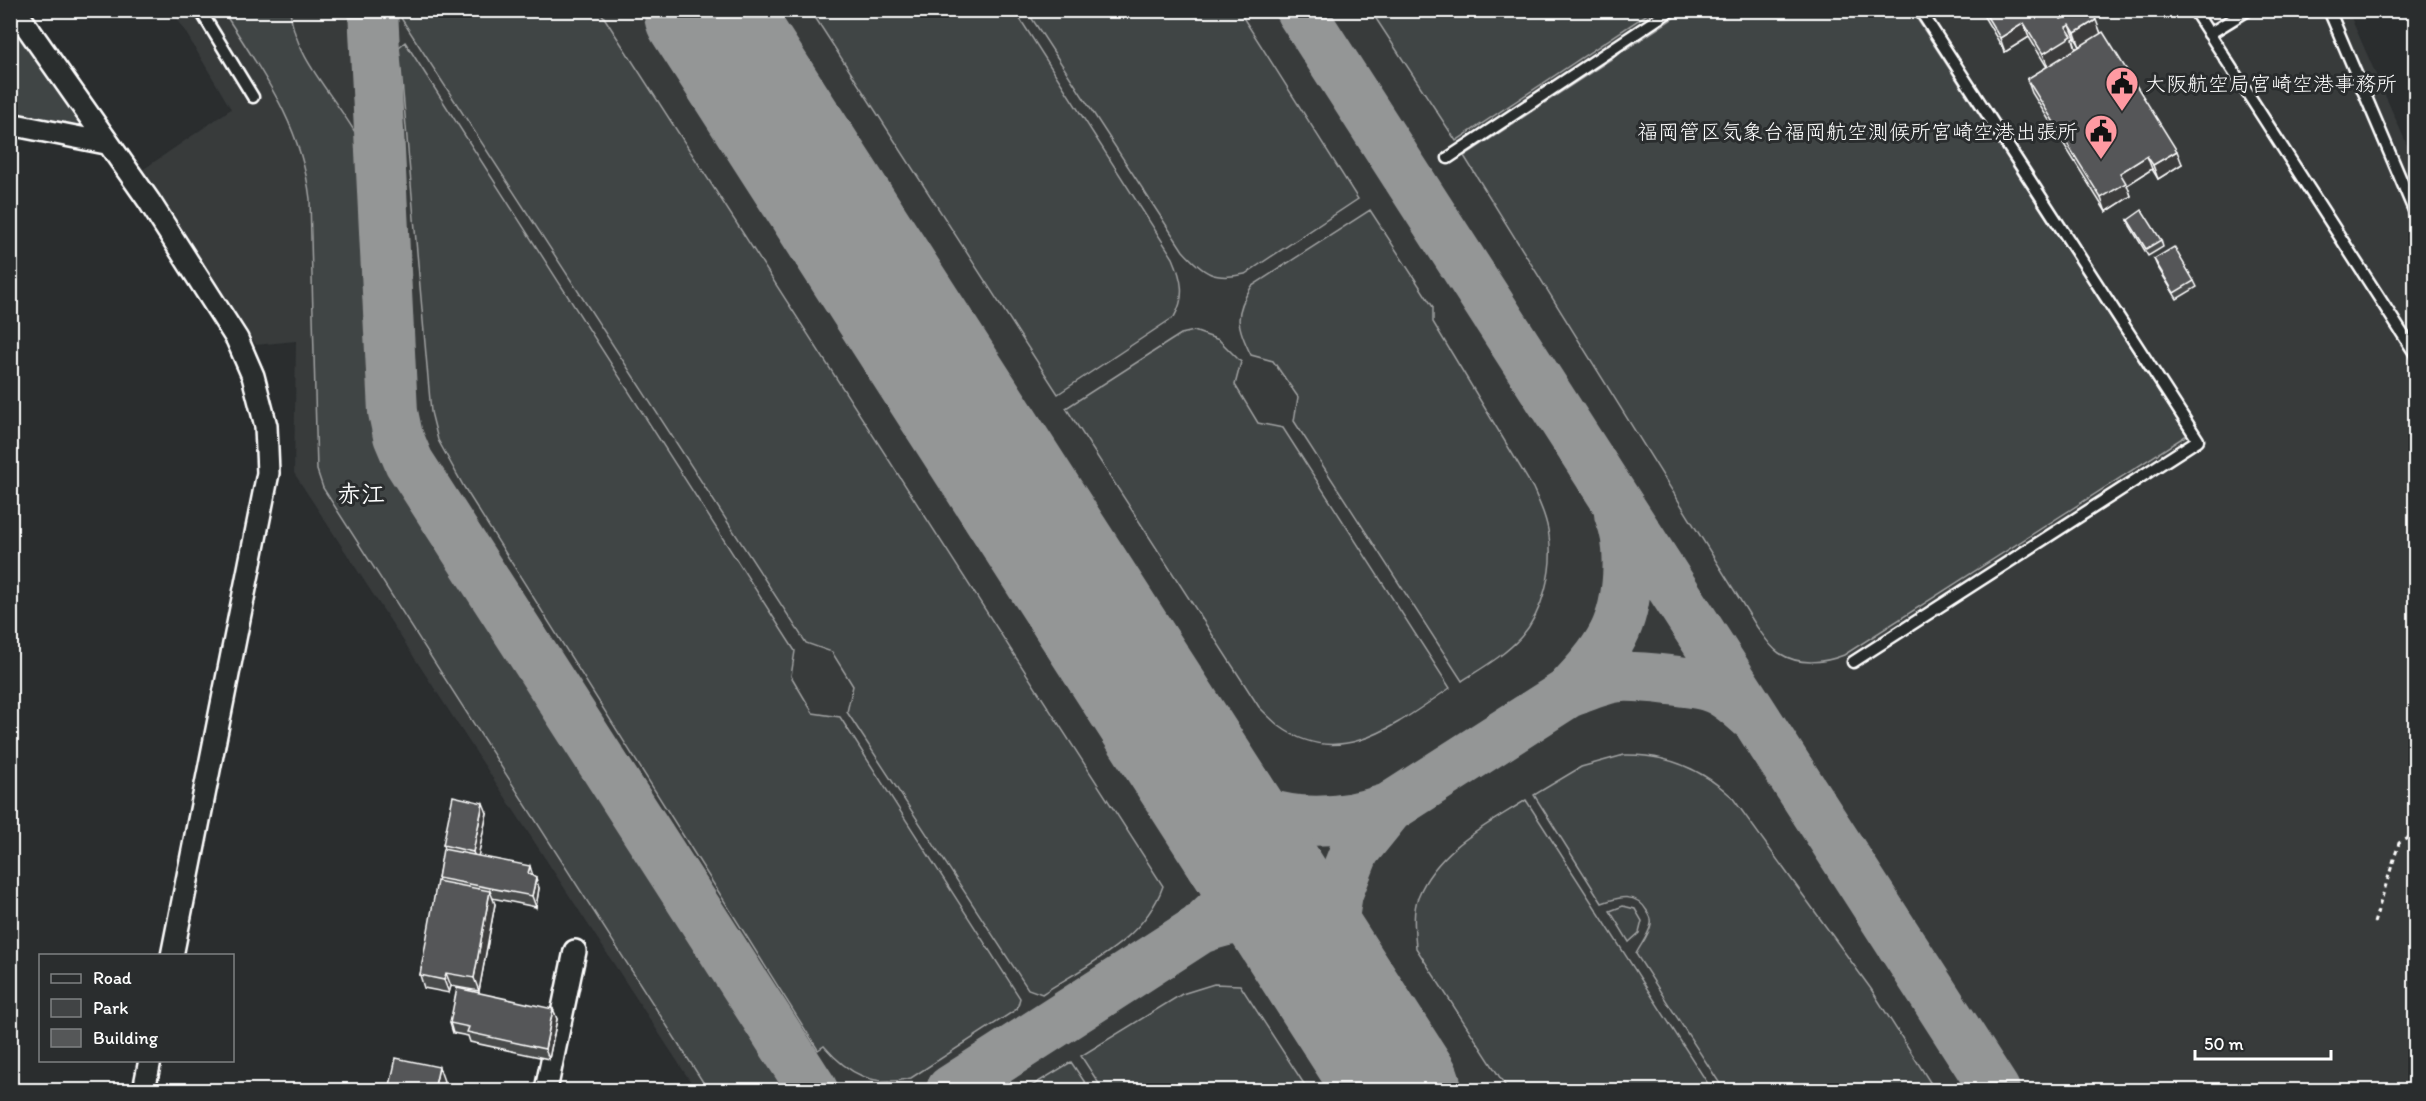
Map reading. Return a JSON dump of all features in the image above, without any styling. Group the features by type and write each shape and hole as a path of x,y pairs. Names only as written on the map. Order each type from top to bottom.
{"street":[{"path":"15,10 72,90 106,143 149,201 237,339 253,376 266,426 268,473 172,954"},
{"path":"10,124 106,143"},
{"path":"546,1090 575,951"},
{"path":"144,1090 150,1062"}],"lane":[{"path":"200,10 254,97"},
{"path":"1448,158 1671,10"},
{"path":"1853,662 2198,440 1920,10"},
{"path":"2194,10 2415,355"},
{"path":"2210,34 2248,10"},
{"path":"2329,10 2415,215"}],"path":[{"path":"2374,923 2399,843 2415,833"}],"shaded area":[{"path":"173,11 2348,11 2415,163 2415,1090 696,1090 294,473 296,341 256,345 138,173 231,109"}],"green space":[{"path":"223,11 290,11 293,28 307,60 356,134 368,170 377,413 382,439 399,481 785,1090 708,1090 323,488 317,470 310,199 305,172 289,123 278,100"},
{"path":"400,11 600,11 1163,886 1142,922 1112,949 1042,994 1028,989 847,712 853,686 832,652 806,643 401,18"},
{"path":"811,11 1015,11 1173,258 1179,273 1181,288 1180,302 1174,317 1058,394"},
{"path":"1027,11 1239,11 1358,199 1245,274 1225,277 1210,274 1183,251"},
{"path":"1371,11 1652,11 1456,141"},
{"path":"1684,11 1912,11 2187,435 1844,655 1828,660 1811,662 1795,660 1776,650 1764,637 1464,156"},
{"path":"11,16 90,130 11,112"},
{"path":"405,42 795,651 791,676 813,713 840,717 1020,998 1017,1009 911,1078 898,1081 874,1080 852,1071 824,1046 818,1050 464,487 438,440 431,412 399,47"},
{"path":"1370,210 1433,307 1433,322 1533,488 1548,530 1550,562 1548,576 1541,603 1529,627 1508,650 1462,681 1294,421 1298,397 1273,361 1251,355 1240,328 1242,305 1252,286"},
{"path":"1194,331 1219,340 1241,362 1235,385 1258,423 1283,428 1450,688 1410,715 1369,737 1347,743 1325,744 1302,739 1279,726 1259,707 1066,408 1181,334"},
{"path":"1624,755 1654,757 1682,765 1708,778 1732,797 1871,989 1935,1090 1724,1090 1636,954 1650,928 1651,919 1647,911 1643,905 1633,899 1621,898 1602,903 1534,795 1581,767"},
{"path":"1526,800 1712,1090 1508,1090 1416,948 1415,909 1426,880 1437,866 1464,841"},
{"path":"1623,906 1635,909 1642,921 1639,933 1629,942 1610,911"},
{"path":"1214,984 1240,985 1308,1090 1103,1090 1081,1056 1182,994"},
{"path":"1071,1062 1090,1090 1025,1090"}],"building":[{"path":"1983,10 2056,10 2061,19 2066,17 2063,13 2067,10 2090,10 2096,20 2075,33 2070,25 2066,27 2072,36 2043,54 2024,23 2000,38"},
{"path":"2103,32 2177,151 2153,165 2147,156 2120,173 2126,183 2101,198 2027,79"},
{"path":"2142,210 2161,240 2146,249 2128,220"},
{"path":"2174,247 2194,281 2174,293 2154,259"},
{"path":"453,796 483,803 473,852 443,845"},
{"path":"443,849 530,866 528,873 536,878 532,896 438,878"},
{"path":"437,881 490,891 474,978 446,973 444,980 420,975"},
{"path":"457,988 553,1009 545,1049 467,1032 469,1027 450,1023"},
{"path":"396,1058 439,1067 434,1090 389,1090"},
{"path":"453,1084 487,1090 452,1090"}],"taxiway":[{"path":"373,10 393,412 398,436 409,462 813,1090"},
{"path":"1300,10 1995,1090"},
{"path":"1568,693 1603,651 1613,635 1623,608 1627,558 1626,542 1619,514"},
{"path":"1357,1023 1337,970 1333,944 1334,918 1338,893 1355,850 1389,808 1568,693 1608,679 1641,677 1706,686 1728,696 1751,715"},
{"path":"1182,749 1201,771 1233,798 1254,809 1275,816 1321,821 1367,815 1389,808"},
{"path":"1200,929 1224,906 1235,873 1236,853 1231,834 1213,800"},
{"path":"951,1090 1200,929 1235,920 1264,921 1278,926 1291,935 1317,960"}],"runway":[{"path":"705,10 1400,1090"}],"place":[{"name":"大阪航空局宮崎空港事務所","path":"2122,112"},
{"name":"福岡管区気象台福岡航空測候所宮崎空港出張所","path":"2101,160"}],"district":[{"name":"赤江","path":"361,493"}]}
